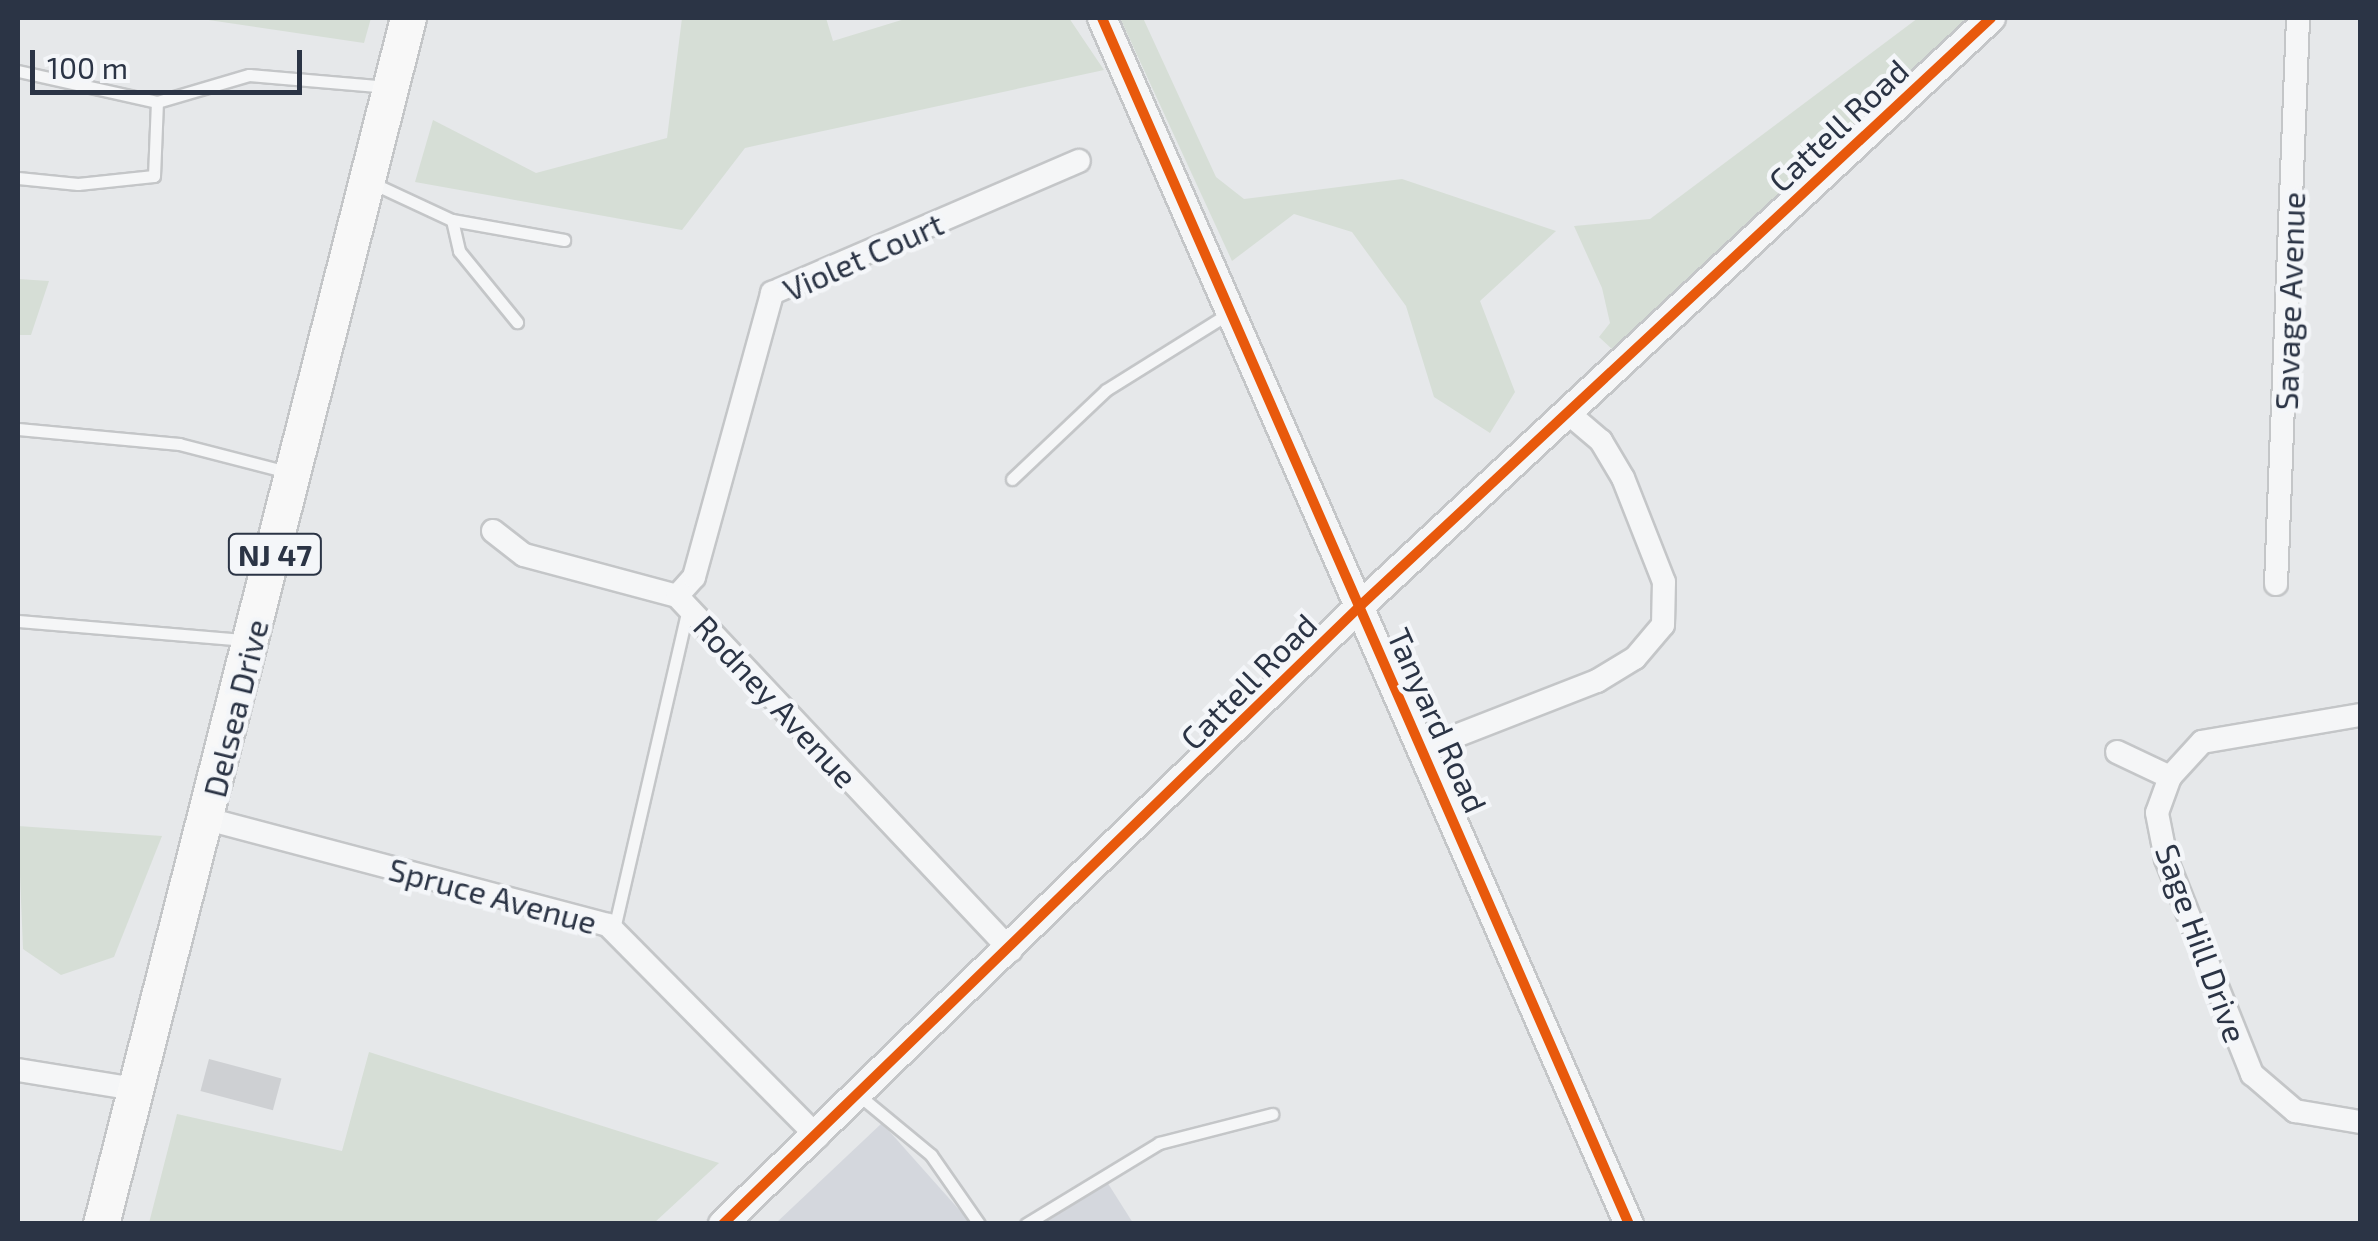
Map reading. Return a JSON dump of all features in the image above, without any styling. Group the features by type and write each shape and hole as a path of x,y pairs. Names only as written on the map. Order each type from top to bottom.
{"main road":[{"name":"Delsea Drive","path":"101,1224 296,475 408,18"}],"street":[{"name":"Tanyard Road","path":"1102,18 1425,748 1629,1224"},
{"name":"Cattell Road","path":"723,1224 862,1097 1361,605 1991,18"},
{"name":"Savage Avenue","path":"2276,584 2298,18"},
{"name":"Violet Court","path":"682,602 694,577 772,293 1079,162"},
{"path":"1425,748 1597,681 1635,658 1663,624 1664,582 1624,478 1601,441 1567,412"},
{"name":"Rodney Avenue","path":"493,531 524,555 682,602 1011,950"},
{"path":"2118,752 2170,778 2202,742 2360,715"},
{"name":"Sage Hill Drive","path":"2170,778 2158,813 2166,860 2252,1074 2295,1111 2360,1122"},
{"name":"Spruce Avenue","path":"207,819 614,929 818,1138"},
{"path":"18,1070 135,1088"}],"lane":[{"path":"18,71 157,102 249,74 392,88"},
{"path":"18,178 78,184 154,176 157,102"},
{"path":"370,182 452,220 564,240"},
{"path":"452,220 458,251 517,322"},
{"path":"1012,480 1106,390 1232,311"},
{"path":"18,429 179,444 296,475"},
{"path":"614,929 682,602"},
{"path":"18,622 252,641"},
{"path":"862,1097 931,1155 979,1224"},
{"path":"1026,1224 1159,1143 1272,1114"}],"shaded area":[{"path":"195,18 371,18 364,43"},
{"path":"682,18 826,18 833,41 908,18 1069,18 1104,70 745,148 682,230 415,182 433,120 536,173 667,138"},
{"path":"1120,18 1143,18 1216,177 1244,199 1402,179 1556,231 1480,301 1515,392 1490,433 1434,397 1406,306 1352,232 1294,214 1232,261"},
{"path":"1918,18 1972,18 1613,350 1599,337 1610,323 1602,288 1574,226 1650,219"},
{"path":"18,279 49,281 31,335 18,335"},
{"path":"18,826 162,836 114,957 61,975 23,949"},
{"path":"369,1052 719,1163 654,1223 149,1223 177,1114 342,1151"},
{"path":"882,1123 971,1223 776,1223"},
{"path":"1102,1174 1133,1223 1031,1224"}],"building":[{"path":"209,1059 281,1078 273,1110 200,1091"}],"cycle path":[{"path":"1102,18 1629,1224"},
{"path":"723,1224 1361,605 1991,18"}]}
